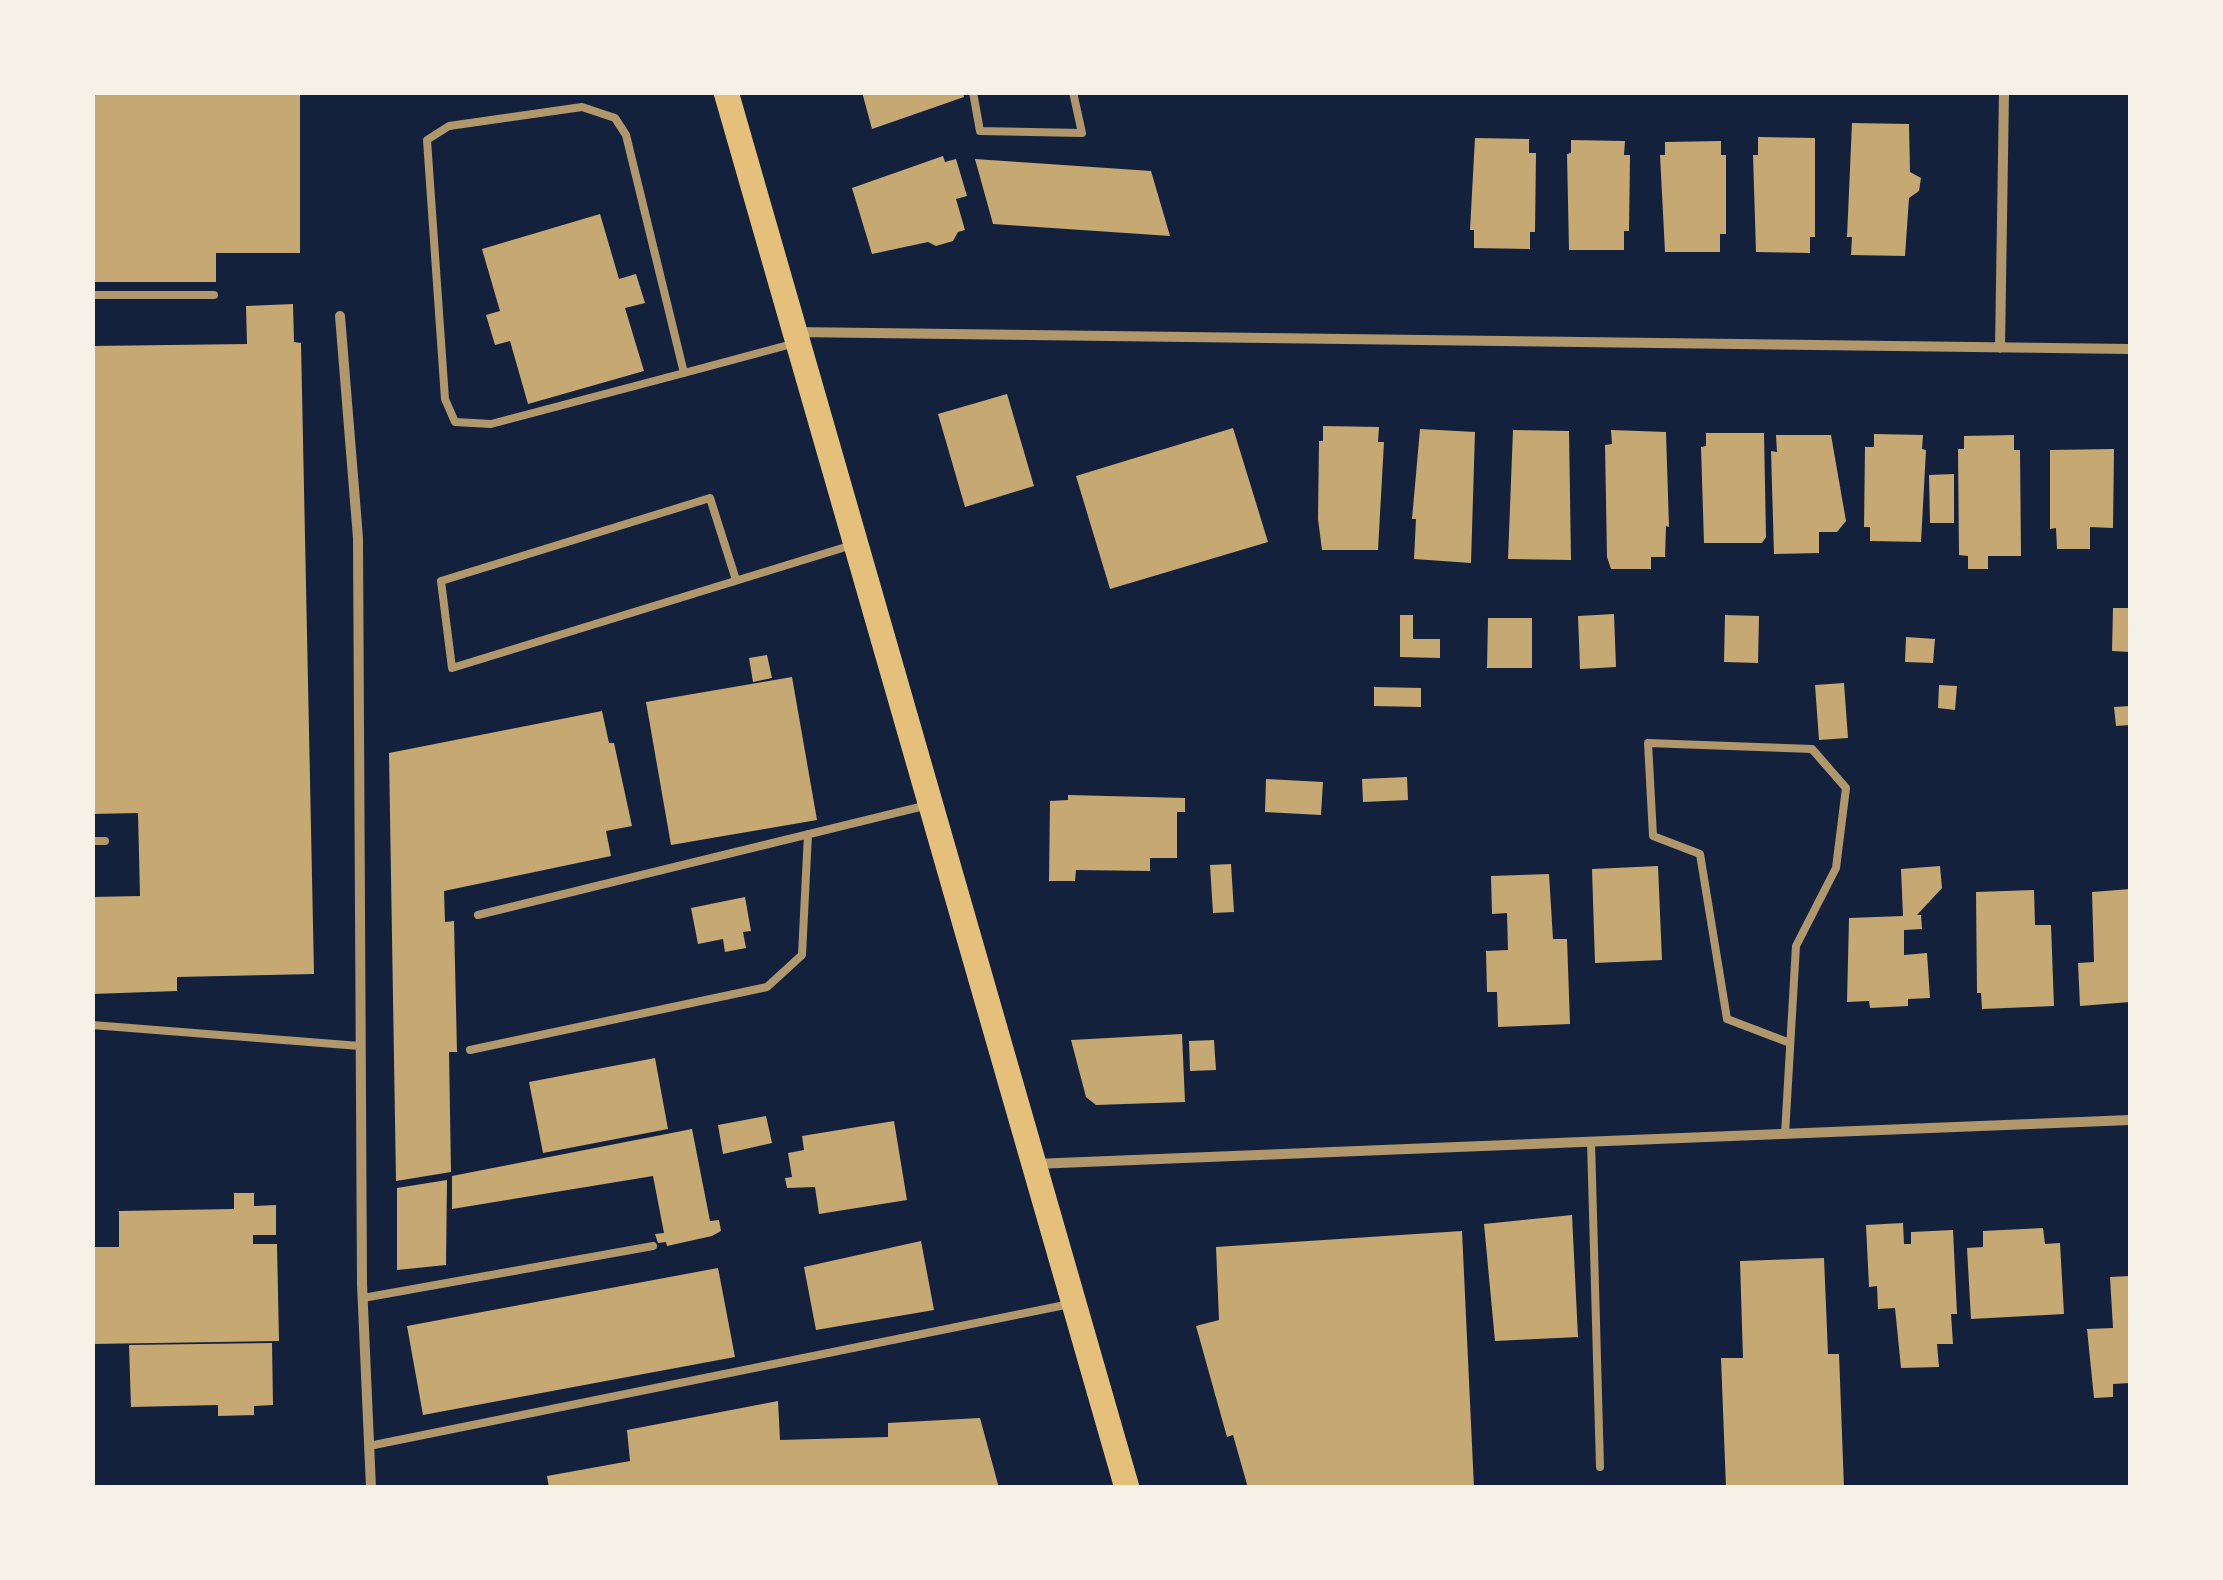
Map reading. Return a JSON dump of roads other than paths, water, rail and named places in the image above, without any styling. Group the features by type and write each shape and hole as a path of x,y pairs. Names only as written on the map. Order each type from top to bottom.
{"main road":[{"path":"726,92 1127,1488"}],"street":[{"path":"2000,348 2004,92"},
{"path":"340,316 358,538 363,1298 371,1488"},
{"path":"795,338 2130,349"},
{"path":"1033,1164 2130,1120"}],"lane":[{"path":"974,92 980,131 1082,133 1073,92"},
{"path":"684,373 626,134 615,118 582,107 448,126 427,140 446,399 455,422 492,424 684,373 795,338"},
{"path":"92,295 214,295"},
{"path":"736,580 710,498 441,581 452,668 854,544"},
{"path":"1785,1134 1796,946 1836,868 1846,788 1812,749 1648,743 1653,836 1700,854 1727,1019 1790,1044"},
{"path":"478,915 928,805"},
{"path":"470,1050 766,987 802,955 808,834"},
{"path":"92,841 106,841"},
{"path":"92,1026 360,1046"},
{"path":"1590,1142 1600,1467"},
{"path":"363,1298 653,1246"},
{"path":"369,1446 1073,1304"}]}
